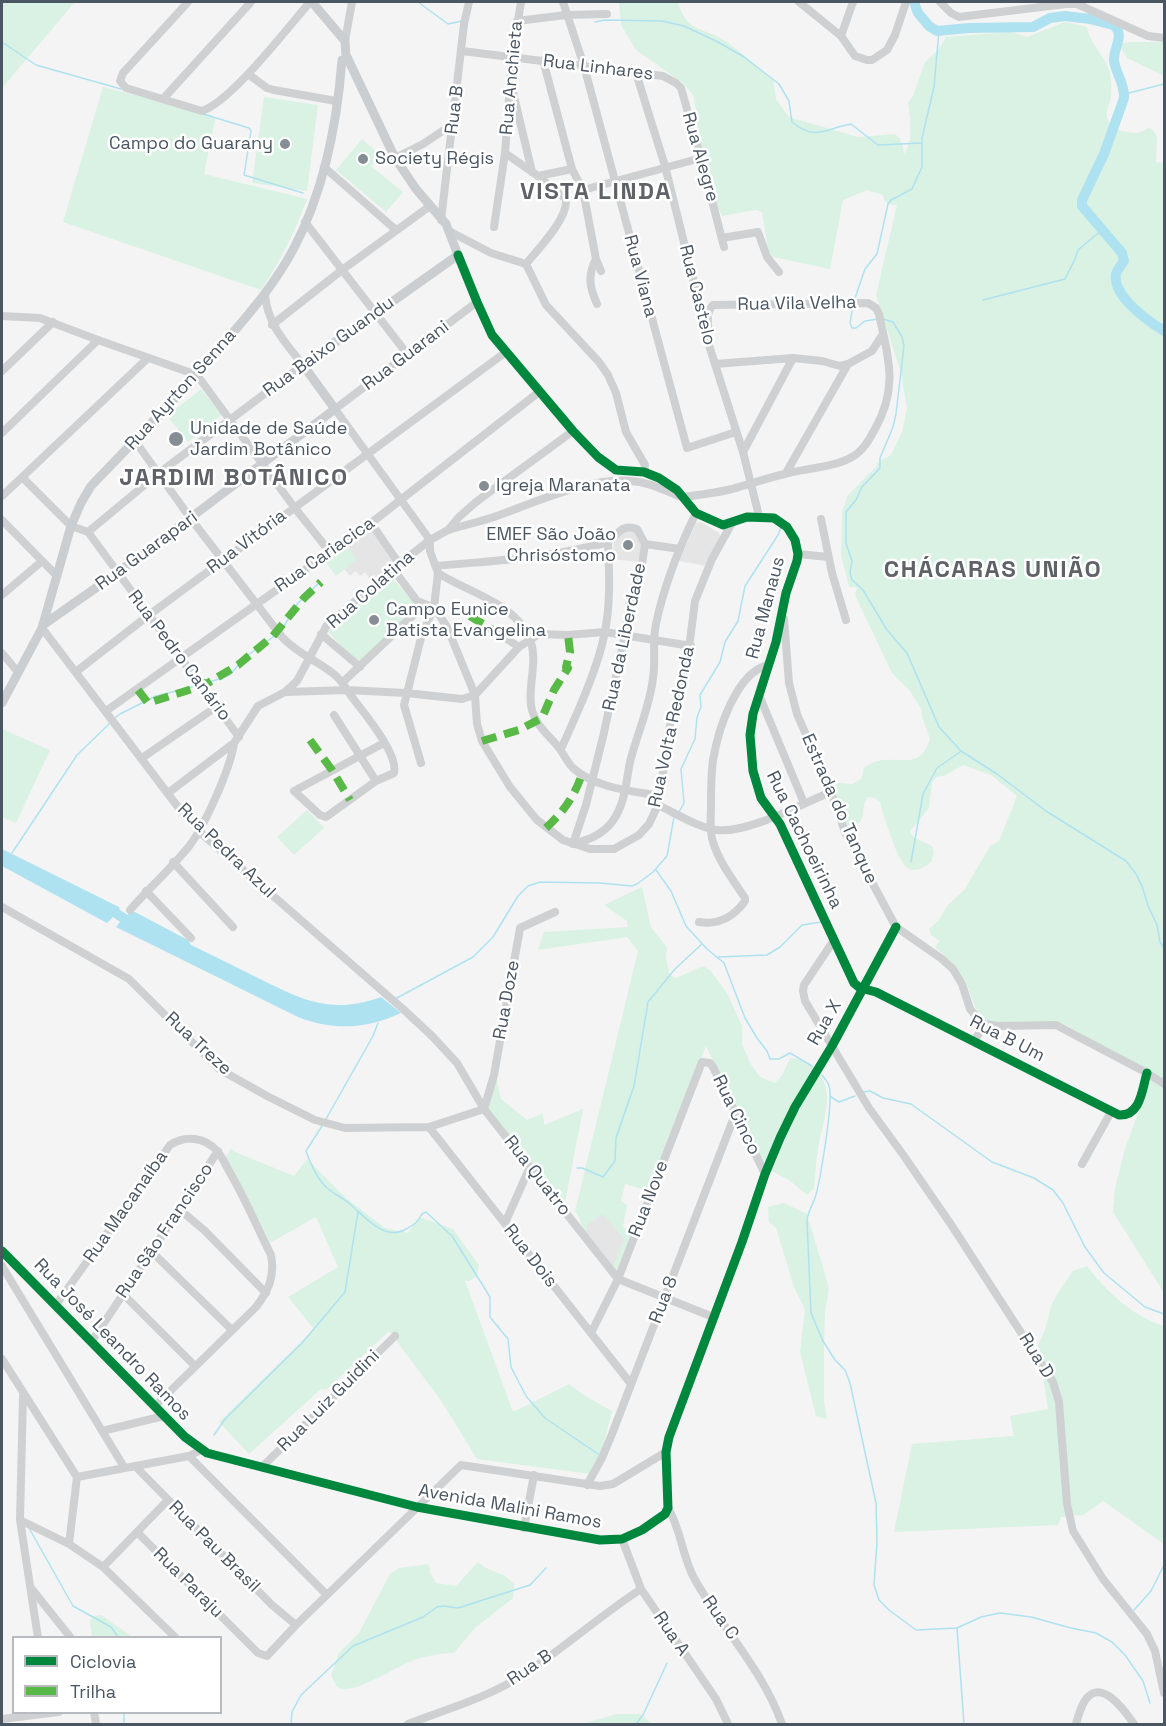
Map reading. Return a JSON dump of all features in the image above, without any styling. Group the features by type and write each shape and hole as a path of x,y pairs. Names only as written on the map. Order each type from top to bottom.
{"main road":[{"path":"311,2 345,58 394,158 449,231 458,255"},
{"name":"Rua Ayrton Senna","path":"2,703 17,671 43,627 71,526 91,486 197,375 265,295 293,250 319,188 332,136 336,101 345,58"},
{"name":"Rua Baixo Guandu","path":"303,365 458,255"},
{"path":"303,365 335,409"},
{"name":"Rua Guarapari","path":"43,627 191,519 335,409"}],"street":[{"path":"188,2 123,73 120,81 126,88 202,111 215,105 248,74 311,2"},
{"path":"163,99 251,2"},
{"path":"345,58 352,2"},
{"name":"Rua B","path":"441,220 464,24 469,2"},
{"name":"Rua Anchieta","path":"494,227 505,153 512,58 521,2"},
{"name":"Rua Viana","path":"562,2 584,66 687,447 736,432"},
{"path":"800,2 841,36 849,51 860,59 872,60 887,50 895,35 906,2"},
{"path":"841,36 853,2"},
{"path":"940,2 951,13 959,17 1077,4 1148,36 1164,38"},
{"path":"517,21 566,15 607,14"},
{"name":"Rua Linhares","path":"462,51 663,76"},
{"path":"543,60 572,169 583,190 596,259 602,271"},
{"name":"Rua Castelo","path":"636,73 665,166 708,342 743,452 759,516"},
{"path":"248,74 262,85 274,90 336,101"},
{"name":"Rua Alegre","path":"663,76 681,88 702,158 724,247"},
{"path":"511,86 535,174"},
{"path":"394,158 423,144 447,128"},
{"path":"505,153 563,195 567,205 551,232 526,264"},
{"path":"583,190 665,166 702,158"},
{"path":"324,167 396,230"},
{"path":"535,174 572,169"},
{"path":"272,325 342,270 430,206"},
{"path":"305,222 408,355"},
{"path":"449,231 479,248 526,264 546,305 599,362 608,375 616,393 626,432 645,465 644,472"},
{"path":"722,238 759,231 766,257 779,272"},
{"path":"458,255 488,328 539,392 598,457 611,467 623,472 644,472 670,484 696,513 723,525 759,516"},
{"path":"596,259 590,274 590,283 597,304"},
{"path":"265,295 272,325 303,365"},
{"name":"Rua Guarani","path":"335,409 477,302"},
{"name":"Rua Vila Velha","path":"708,342 710,334 707,316 708,310 713,305 868,303 874,306 879,314 883,334"},
{"path":"2,316 34,316 197,375 330,552"},
{"path":"2,371 53,322"},
{"path":"715,363 793,358 822,361 837,366 848,364 872,351 883,334"},
{"path":"448,530 473,524 564,492 609,482 640,482 682,497 734,489 786,473 841,462 860,452 880,420 891,386 883,334"},
{"path":"2,433 98,340"},
{"name":"Rua Vitória","path":"77,671 294,507 506,352"},
{"path":"2,496 148,358"},
{"path":"743,452 793,358"},
{"path":"786,473 848,364"},
{"name":"Rua Baixo Guandu","path":"88,532 159,473 303,365"},
{"name":"Rua Cariacica","path":"106,711 370,523 539,392"},
{"path":"335,409 430,540 430,551 437,569 434,608 421,638 406,693 404,710 421,763"},
{"name":"Rua Colatina","path":"168,793 237,740 258,706 285,692 297,681 327,625 430,540 448,530 476,502 573,431"},
{"path":"135,441 191,519 282,637 308,659 322,666 343,682 372,722 384,743 394,766 394,772 376,781 329,816 323,816 294,791 384,743"},
{"path":"22,477 71,526 88,532"},
{"path":"573,844 593,838 607,828 617,814 653,681 653,640 661,601 696,513"},
{"name":"Rua Manaus","path":"759,516 774,518 787,526 795,540 798,554 776,642 759,695"},
{"path":"821,519 828,558 846,620"},
{"path":"2,520 57,576"},
{"path":"370,523 417,601 434,608"},
{"name":"Rua Volta Redonda","path":"434,608 447,627 475,694 477,724 482,741 510,787 546,828 573,844 600,850 621,846 645,829 659,800 670,725 685,677 691,646 696,601 712,560 732,523"},
{"name":"Rua da Liberdade","path":"437,569 546,556 608,542 618,531 630,527 640,532 645,544 642,564 630,600 626,635 592,779 573,844"},
{"name":"Rua Pedro Canário","path":"88,532 181,656 237,740"},
{"path":"561,748 596,662 605,632 609,604 608,542"},
{"path":"645,544 680,549"},
{"path":"798,554 828,558"},
{"path":"3,592 41,562"},
{"path":"437,569 516,619 530,638 533,656 530,697 533,715 538,724 561,748 572,767 592,779 659,800 711,829 729,830 775,817 831,792"},
{"path":"343,682 424,605"},
{"name":"Estrada do Tanque","path":"783,609 792,698 845,832 896,927 953,969 962,984 970,1009 985,1024"},
{"name":"Rua Pedra Azul","path":"43,627 181,811 200,828 202,834 388,996"},
{"path":"496,632 519,647"},
{"path":"285,692 347,690 406,693 456,699 475,694 519,647 539,634 568,635 605,632 691,646"},
{"path":"321,634 360,668"},
{"path":"2,653 17,671"},
{"path":"699,922 718,923 731,916 745,901 721,862 713,842 711,829 713,761 724,722 748,675 757,668 768,665"},
{"path":"759,695 804,803"},
{"name":"Rua Cachoeirinha","path":"759,695 751,726 753,771 761,798 775,817 854,983 863,989"},
{"path":"142,758 216,707"},
{"path":"334,715 376,781"},
{"path":"130,910 190,844 224,778 237,740"},
{"path":"173,862 233,927"},
{"path":"146,891 191,938"},
{"name":"Rua Treze","path":"2,907 129,979 219,1069 315,1120 345,1128 429,1127 484,1109"},
{"name":"Rua Doze","path":"484,1109 494,1075 520,928 555,912"},
{"name":"Rua X","path":"765,1174 795,1107 896,927"},
{"path":"831,1046 805,1001 803,991 804,985 834,940"},
{"name":"Rua B Um","path":"863,989 876,992 1111,1112 1124,1115 1134,1111 1147,1073"},
{"name":"Rua Quatro","path":"388,996 432,1036 457,1063 484,1109 618,1280"},
{"path":"974,1041 985,1024 997,1026 1056,1025 1164,1084"},
{"name":"Rua D","path":"831,1046 869,1108 958,1236 1053,1382 1059,1402 1067,1504 1073,1531 1103,1579 1147,1634 1155,1652 1164,1693"},
{"name":"Rua Cinco","path":"702,1062 710,1063 713,1067 765,1174"},
{"name":"Rua Nove","path":"591,1333 618,1280 702,1062"},
{"name":"Rua 8","path":"587,1485 603,1458 736,1112"},
{"path":"1082,1164 1111,1112"},
{"name":"Rua Dois","path":"429,1127 632,1384"},
{"name":"Rua Macanaíba","path":"56,1305 170,1144 186,1138 195,1139 218,1151"},
{"path":"155,1406 256,1307 266,1293 273,1272 271,1255 218,1151"},
{"name":"Rua São Francisco","path":"92,1341 218,1151"},
{"path":"505,1223 530,1167"},
{"path":"668,1508 666,1452 673,1425 742,1242 765,1174"},
{"path":"179,1209 204,1230 266,1293"},
{"name":"Rua José Leandro Ramos","path":"2,1251 164,1416 201,1450"},
{"path":"151,1251 232,1329"},
{"path":"2,1266 124,1467"},
{"path":"618,1280 714,1317"},
{"path":"123,1293 195,1366"},
{"name":"Rua Luiz Guidini","path":"262,1467 395,1336"},
{"path":"2,1359 23,1396 77,1477 69,1544"},
{"path":"23,1396 20,1520 38,1636"},
{"path":"102,1431 164,1416"},
{"path":"77,1477 189,1456 201,1450"},
{"name":"Avenida Malini Ramos","path":"201,1450 212,1455 417,1508 600,1540 622,1539 654,1522 665,1514 668,1508"},
{"path":"296,1625 461,1465 600,1486 613,1484 666,1452"},
{"path":"189,1456 327,1595"},
{"name":"Rua Pau Brasil","path":"135,1466 272,1605 296,1625"},
{"path":"524,1528 534,1475"},
{"path":"103,1567 168,1500"},
{"name":"Rua C","path":"668,1508 675,1520 692,1574 769,1694 782,1725"},
{"path":"20,1520 69,1544 103,1567 174,1636"},
{"name":"Rua Paraju","path":"137,1532 258,1653 267,1656 296,1625"},
{"name":"Rua A","path":"622,1539 641,1589 716,1699 728,1725"},
{"path":"30,1587 69,1636"},
{"name":"Rua B","path":"408,1725 486,1694 519,1678 616,1605 641,1589"},
{"path":"1076,1725 1087,1698 1101,1693 1113,1698 1134,1725"},
{"path":"3,1725 2,1719 45,1714"}],"shaded area":[{"path":"701,522 719,533 720,536 707,566 679,561 696,523"},
{"path":"370,527 394,560 393,565 376,577 374,575 369,578 365,572 360,576 356,571 350,576 344,569 336,576 325,561"},
{"name":"EMEF São João Chrisóstomo","path":"629,530 635,531 642,540 638,562 613,559 614,540"},
{"path":"603,1201 631,1237 616,1272 581,1227"}],"green space":[{"path":"2,2 75,2 2,88"},
{"path":"619,2 678,2 691,24 725,41 773,79 776,99 788,116 858,137 895,134 901,140 904,154 910,136 908,103 913,96 925,62 938,50 946,37 1010,32 1027,37 1065,22 1087,27 1110,73 1111,100 1107,110 1109,122 1118,130 1126,132 1138,133 1148,128 1152,129 1157,137 1156,162 1164,163 1164,1293 1113,1212 1115,1188 1125,1149 1152,1075 1066,1025 1049,1022 1007,1024 988,1021 976,1010 966,982 957,967 935,947 940,941 931,935 929,929 938,921 947,906 965,889 990,846 999,841 1017,796 991,775 963,765 944,776 937,777 932,782 929,808 910,831 913,837 932,846 934,853 931,862 922,868 911,870 905,866 898,854 880,802 868,797 860,822 847,830 832,782 852,784 861,779 864,768 874,762 911,760 918,757 925,751 930,739 922,717 922,710 910,691 892,673 855,595 857,587 849,587 841,555 842,512 848,495 876,467 878,462 891,455 902,432 907,408 901,373 876,295 897,205 888,204 883,195 867,190 843,200 830,269 769,256 762,212 756,210 722,216 717,206 698,134 694,96 682,82 636,50 621,25"},
{"path":"1164,42 1164,76 1127,58 1122,50 1122,43"},
{"path":"103,87 212,115 215,120 204,174 307,199 287,246 261,290 63,222"},
{"name":"Campo do Guarany","path":"264,97 318,105 307,191 252,183"},
{"path":"362,139 380,155 371,166 403,192 386,212 336,170"},
{"path":"201,389 222,415 188,442 167,416"},
{"path":"347,545 357,559 336,576 326,562"},
{"name":"Campo Eunice Batista Evangelina","path":"389,575 419,608 360,666 328,632"},
{"path":"2,729 50,750 16,823 2,817"},
{"path":"307,810 324,828 294,855 277,837"},
{"path":"642,887 651,927 667,948 666,958 670,975 676,978 703,966 711,971 727,993 742,1026 742,1044 750,1063 760,1077 775,1083 783,1074 790,1058 804,1061 822,1077 827,1106 818,1148 814,1189 807,1195 789,1180 764,1167 706,1046 648,1191 625,1184 621,1201 627,1205 623,1226 631,1237 616,1272 613,1267 624,1239 603,1214 587,1225 585,1232 575,1211 638,951 627,937 538,950 544,932 628,927 627,921 604,905"},
{"path":"496,1076 501,1099 527,1120 543,1113 544,1125 583,1109 564,1208 488,1109"},
{"path":"231,1148 235,1152 294,1176 307,1159 347,1199 385,1228 408,1233 419,1217 453,1229 479,1265 477,1276 465,1281 513,1412 569,1384 612,1411 599,1463 591,1474 477,1459 440,1399 389,1331 326,1390 321,1389 249,1454 219,1422 314,1329 288,1297 338,1267 316,1217 270,1243 227,1163 226,1157"},
{"path":"784,1203 807,1214 829,1288 825,1312 824,1344 824,1402 827,1419 816,1416 800,1352 805,1310 794,1287 776,1228 769,1222 768,1207"},
{"path":"1087,1266 1121,1302 1141,1316 1164,1326 1164,1544 1103,1501 1083,1515 1061,1517 1058,1525 894,1532 912,1444 1014,1436 1010,1416 1048,1409 1041,1365 1034,1354 1045,1330 1051,1306 1059,1291 1073,1271"},
{"path":"478,1562 487,1569 505,1576 514,1584 513,1598 475,1628 454,1653 417,1659 357,1687 342,1689 337,1686 331,1675 339,1653 359,1633 390,1574 399,1568 429,1564 430,1573 436,1583 456,1586"},
{"path":"101,1615 131,1636 92,1636 90,1621 93,1616"},
{"path":"616,1714 640,1714 652,1724 583,1724"}],"water":[{"path":"2,849 119,907 128,915 130,910 133,911 188,940 191,945 289,993 332,1005 347,1005 381,997 401,1013 375,1022 350,1026 324,1025 298,1017 116,927 120,922 113,917 107,923 2,866"}],"waterway":[{"path":"418,2 448,24 462,21"},
{"path":"914,2 918,13 929,26 937,31 1033,27 1050,18 1065,16 1090,19 1113,25 1117,29 1119,37 1114,61 1124,98 1104,154 1082,200 1082,206 1122,253 1124,261 1116,274 1116,282 1125,299 1164,331"},
{"path":"595,22 605,20 662,21 684,26 718,42 744,57 779,84 789,101 792,122 808,131 821,132 851,124 878,145 922,143"},
{"path":"854,301 865,269 877,254 888,204 891,200 912,189 922,167 922,138 934,87 939,31"},
{"path":"2,42 36,65 121,89"},
{"path":"1125,94 1164,84"},
{"path":"203,114 249,128 251,131 244,175 303,193"},
{"path":"983,300 1065,279 1078,250 1102,230"},
{"path":"853,305 850,323 852,328 856,328 865,321 878,319"},
{"path":"883,319 893,322 902,337 904,346 896,414 880,458 880,468 862,487 856,500 846,512 846,543 852,561 850,573 852,580 863,590 887,630 907,653 939,727 961,751 997,774 1046,811 1126,861 1142,886 1164,948"},
{"path":"679,812 684,803 681,769 695,739 697,717 701,707 700,695 720,662 725,642 738,621 745,586 781,527"},
{"path":"281,631 298,603 319,583"},
{"path":"204,684 230,675 244,658 277,634"},
{"path":"115,718 156,696 196,686"},
{"path":"12,853 77,755 109,724"},
{"path":"911,862 923,794 937,768 960,752"},
{"path":"395,999 473,957 493,937 518,896 528,886 540,882 632,886 637,884 653,872 667,856 674,817"},
{"path":"656,870 671,891 686,926 707,949 724,963 745,1018 770,1059 779,1059 790,1053 812,1066"},
{"path":"718,957 767,955 780,947 802,925 821,922"},
{"path":"577,1168 603,1177 615,1161 616,1138 634,1086 648,1002 675,969 702,944"},
{"path":"326,1119 378,1023"},
{"path":"822,1075 829,1086 830,1107 820,1176 807,1220 811,1313 823,1341 835,1360 845,1370 850,1383 876,1503 877,1542 874,1585 879,1600 916,1630 957,1628 981,1617 1000,1613 1031,1617 1096,1633 1112,1642 1125,1655 1143,1681 1150,1703"},
{"path":"864,1092 870,1091 883,1098 911,1104 992,1162 1034,1178 1053,1190 1063,1203 1085,1247 1104,1273 1145,1307 1164,1314"},
{"path":"831,1097 839,1102 855,1096"},
{"path":"322,1126 306,1151 324,1185 383,1230 398,1232 406,1229 416,1223 426,1212 452,1236 490,1297 490,1317 508,1339 511,1367 526,1396 545,1418 598,1454"},
{"path":"214,1435 225,1419 302,1343 345,1292 358,1212"},
{"path":"29,1528 73,1606 111,1627 118,1636"},
{"path":"1134,1610 1151,1591 1164,1565"},
{"path":"291,1724 292,1712 301,1695 353,1646 423,1617 437,1607 458,1608 530,1585 546,1568"},
{"path":"957,1628 964,1724"},
{"path":"636,1724 643,1715 667,1663"},
{"path":"124,1714 124,1724"}],"marked path":[{"path":"138,690 148,703 192,689 198,684 208,683 238,665 273,636 304,598 321,582"},
{"path":"470,616 496,632"},
{"path":"482,741 519,730 542,718 554,690 568,668 566,667 570,652 568,635"},
{"path":"310,740 350,800"},
{"path":"546,828 568,803 582,774"}],"cycle path":[{"path":"458,255 492,335 573,431 598,457 616,470 644,472 659,478 677,490 696,513 723,525 747,517 774,518 787,527 795,540 797,561 786,593 776,642 753,714 750,735 753,771 761,798 780,824 854,983 860,988 876,992 1119,1115 1132,1111 1136,1106 1142,1094 1147,1073"},
{"path":"2,1251 185,1437 207,1453 417,1507 600,1540 622,1539 642,1530 665,1514 668,1508 666,1452 669,1437 765,1174 795,1107 832,1046 896,927"}],"place":[{"name":"Campo do Guarany","path":"285,144"},
{"name":"Society Régis","path":"363,159"},
{"name":"Unidade de Saúde Jardim Botânico","path":"176,439"},
{"name":"Igreja Maranata","path":"484,486"},
{"name":"EMEF São João Chrisóstomo","path":"628,545"},
{"name":"Campo Eunice Batista Evangelina","path":"374,620"}],"district":[{"name":"VISTA LINDA","path":"596,192"},
{"name":"JARDIM BOTÂNICO","path":"234,478"},
{"name":"CHÁCARAS UNIÃO","path":"993,570"}]}
